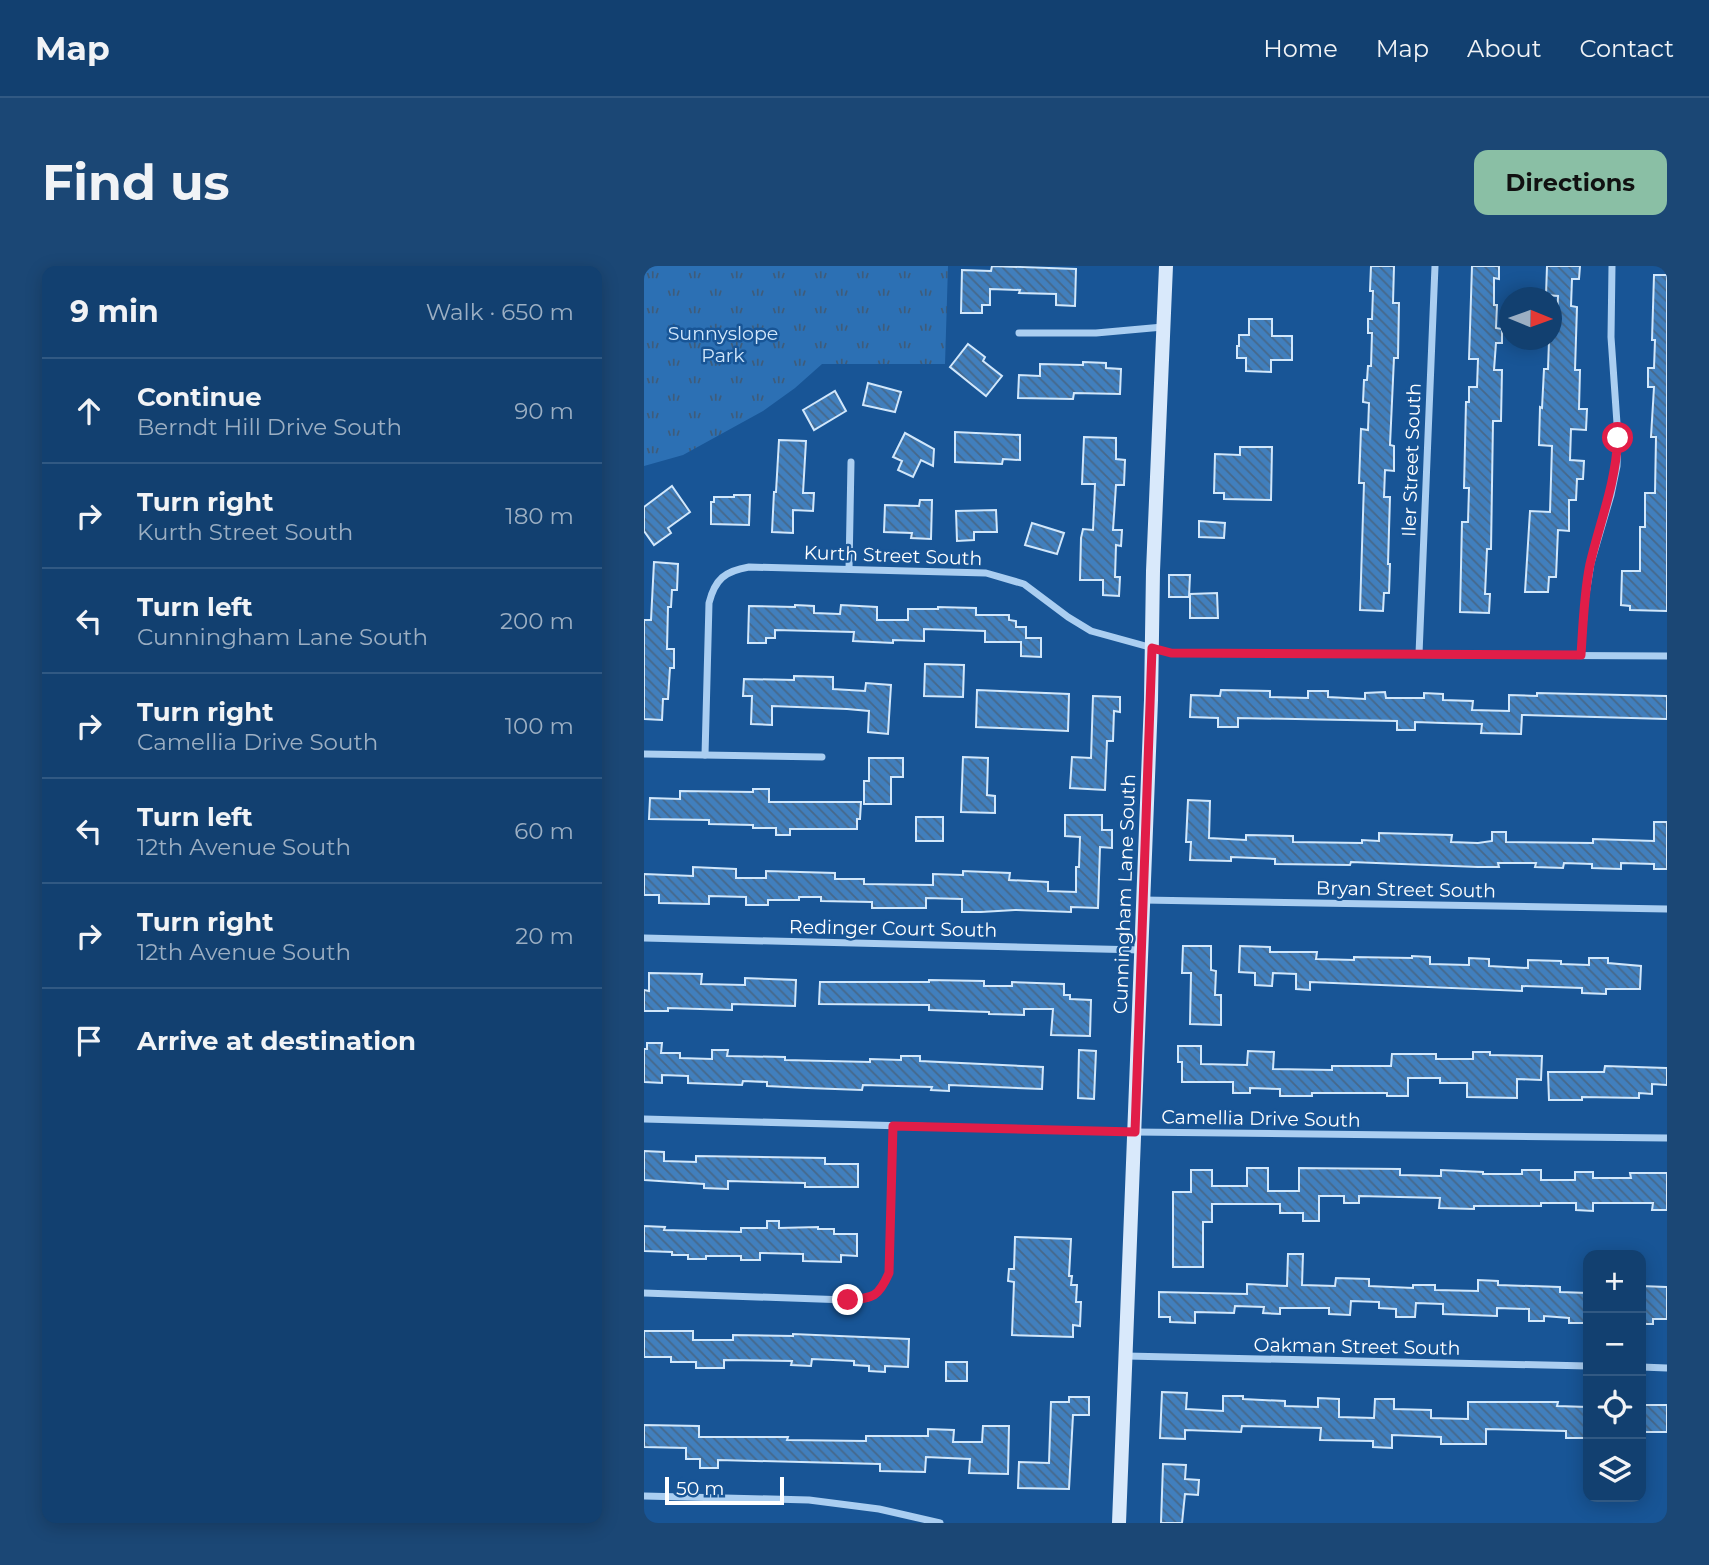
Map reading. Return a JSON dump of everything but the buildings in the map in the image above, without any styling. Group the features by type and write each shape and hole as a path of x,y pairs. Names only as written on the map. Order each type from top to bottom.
{"street":[{"name":"Cunningham Lane South","path":"1119,1523 1166,266"},
{"name":"Iler Street South","path":"1419,654 1435,266"},
{"path":"1581,655 1591,563 1617,466 1618,438 1611,337 1612,266"},
{"path":"1019,333 1096,333 1164,327"},
{"path":"849,569 851,462"},
{"name":"Kurth Street South","path":"705,755 709,603 718,579 734,569 749,567 986,573 1024,584 1091,631 1171,653 1667,656"},
{"path":"644,754 822,757"},
{"name":"Bryan Street South","path":"1143,900 1667,909"},
{"name":"Redinger Court South","path":"644,938 1142,950"},
{"name":"Camellia Drive South","path":"644,1118 1135,1132 1667,1138"},
{"path":"644,1293 871,1299 882,1290 889,1273 893,1126"},
{"name":"Oakman Street South","path":"1126,1356 1583,1366"},
{"path":"1646,1367 1667,1368"},
{"path":"644,1496 809,1500 879,1509 940,1523"}],"green space":[{"name":"Sunnyslope Park","path":"644,266 948,266 945,364 822,364 763,411 683,455 644,466"}],"route":[{"path":"848,1300 871,1299 882,1290 889,1273 893,1126 1135,1132 1152,648 1171,653 1581,655 1587,583 1611,495 1617,466 1618,438"}]}
